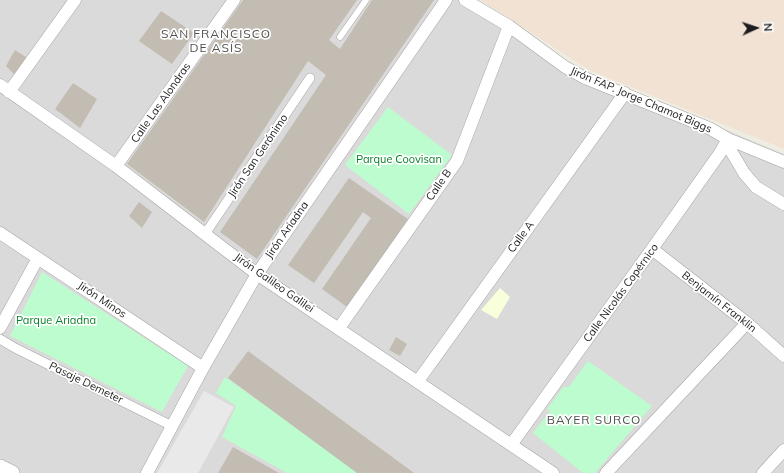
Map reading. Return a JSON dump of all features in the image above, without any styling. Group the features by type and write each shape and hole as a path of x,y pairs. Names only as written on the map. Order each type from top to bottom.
{"street":[{"path":"3,89 75,0"},
{"name":"Calle Las Alondras","path":"116,166 234,0"},
{"name":"Jirón Ariadna","path":"147,473 203,368 257,274 446,0"},
{"name":"Jirón FAP. Jorge Chamot Biggs","path":"465,0 509,26 565,67 585,78 709,128 728,139 784,162"},
{"name":"Calle B","path":"339,328 457,160 509,26"},
{"name":"Jirón San Gerónimo","path":"206,234 310,78"},
{"name":"Jirón Galileo Galilei","path":"3,89 116,166 257,274 553,473"},
{"name":"Calle A","path":"418,381 625,93"},
{"path":"728,139 731,151 744,173 756,187 784,204"},
{"name":"Calle Nicolás Copérnico","path":"511,445 652,249 720,153 728,139"},
{"name":"Jirón Minos","path":"0,233 203,368"},
{"name":"Benjamín Franklin","path":"652,249 747,323 784,356"},
{"path":"0,328 38,258"},
{"path":"606,473 747,323"},
{"name":"Pasaje Demeter","path":"0,339 14,348 172,426"},
{"path":"763,473 784,450"},
{"path":"0,467 12,473"}],"lane":[{"path":"340,37 366,0"}],"shaded area":[{"path":"0,0 471,0 586,74 784,154 784,473 0,473"},
{"path":"480,0 784,0 784,149 589,70"},
{"path":"500,288 510,297 497,319 481,310"},
{"path":"204,391 234,407 198,473 157,473"}],"green space":[{"name":"Parque Coovisan","path":"388,107 452,155 409,214 345,165"},
{"name":"Parque Ariadna","path":"42,272 188,366 162,412 10,336"},
{"path":"588,361 652,406 595,473 583,473 533,433 550,411 547,409 564,386 568,388"},
{"path":"225,377 360,473 287,473 222,437 236,406 216,393"}],"building":[{"path":"243,0 357,0 329,40 340,49 372,0 434,0 257,259 220,232 326,75 308,61 204,222 127,164"},
{"path":"161,11 194,33 172,64 139,41"},
{"path":"15,50 26,57 16,76 6,66"},
{"path":"73,83 97,99 80,128 55,109"},
{"path":"349,178 408,219 347,307 322,289 371,218 363,212 314,283 288,265"},
{"path":"139,202 152,212 142,228 129,216"},
{"path":"396,337 407,344 400,356 389,350"},
{"path":"248,351 414,473 357,473 228,378"},
{"path":"233,447 279,473 218,473"}],"district":[{"name":"SAN FRANCISCO DE ASÍS","path":"216,41"},
{"name":"BAYER SURCO","path":"594,420"}]}
